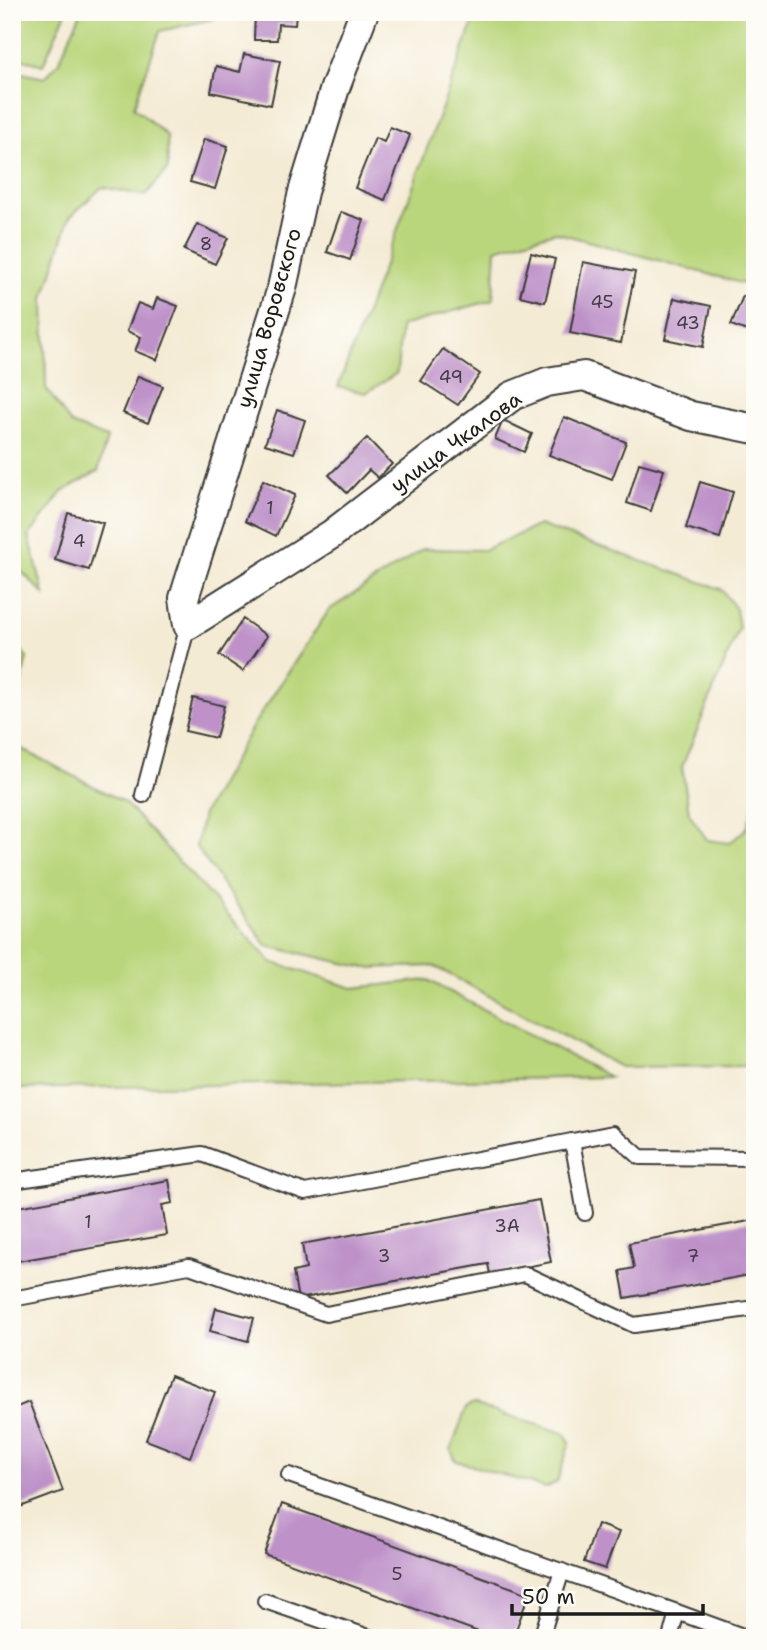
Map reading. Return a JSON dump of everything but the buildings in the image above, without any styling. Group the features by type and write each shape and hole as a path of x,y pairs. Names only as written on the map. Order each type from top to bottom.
{"street":[{"name":"улица Воровского","path":"188,625 184,598 282,288 303,192 335,88 364,12"},
{"name":"улица Чкалова","path":"188,625 332,534 512,396 547,382 584,376 691,416 755,429"}],"lane":[{"path":"143,795 188,625"},
{"path":"12,1181 202,1154 305,1192 613,1133 640,1157 755,1158"},
{"path":"572,1141 585,1213"},
{"path":"12,1298 189,1266 326,1314 526,1274 634,1325 755,1308"},
{"path":"289,1475 748,1638"},
{"path":"541,1638 562,1571"},
{"path":"265,1601 372,1638"},
{"path":"670,1638 677,1612"}],"green space":[{"path":"12,12 66,12 43,65 12,56"},
{"path":"81,12 215,12 213,19 160,31 134,107 167,136 168,169 145,196 102,187 69,218 44,298 46,388 71,424 107,438 98,471 62,492 29,536 44,594 15,565 12,570 12,71 45,78 59,62"},
{"path":"477,12 755,12 755,287 555,232 496,249 493,300 401,326 397,373 366,393 338,387 391,247"},
{"path":"539,525 721,589 736,609 739,628 682,767 689,813 707,840 730,843 747,828 755,802 755,1066 620,1067 434,966 366,968 267,946 196,847 203,814 254,724 329,610 423,549 484,550"},
{"path":"12,637 27,658 14,714 12,714"},
{"path":"12,744 124,802 271,962 353,988 428,980 610,1077 12,1089"},
{"path":"473,1405 564,1433 570,1442 557,1482 546,1488 456,1461 451,1450 466,1408"}]}
